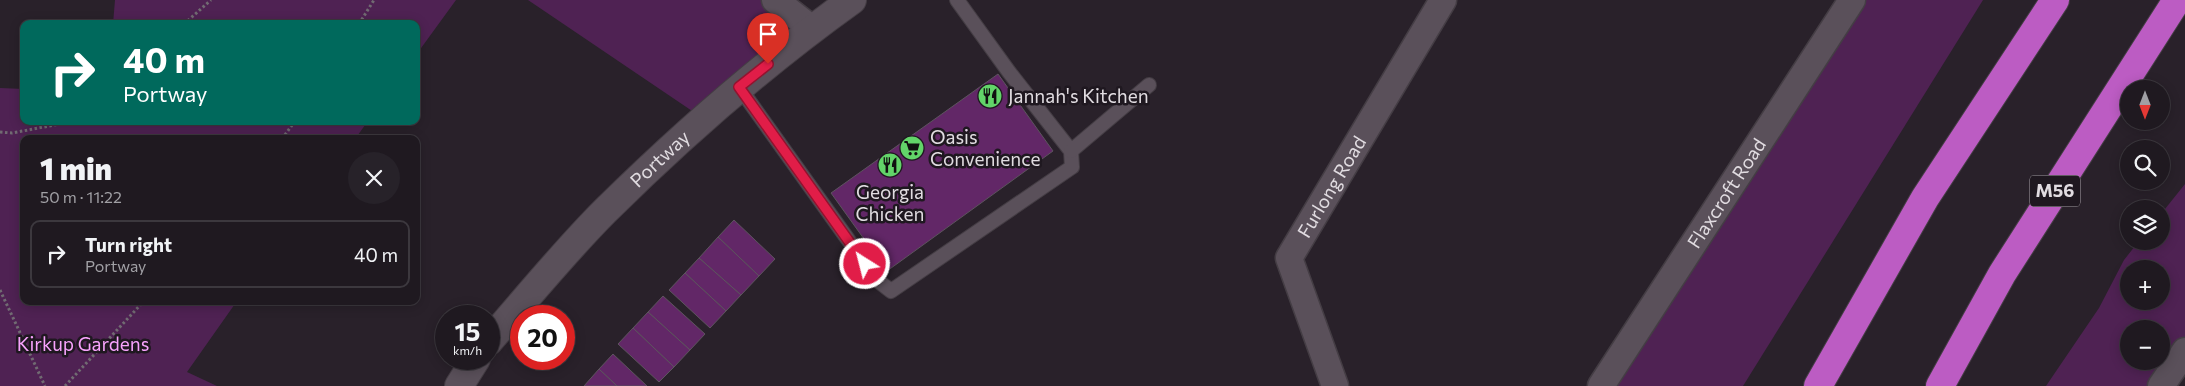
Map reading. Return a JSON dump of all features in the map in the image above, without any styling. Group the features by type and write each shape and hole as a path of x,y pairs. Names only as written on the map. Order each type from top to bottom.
{"highway":[{"path":"1818,386 1925,198 2055,0"},
{"name":"M56","path":"1940,386 2002,274 2178,0"}],"street":[{"path":"775,0 812,29"},
{"name":"Portway","path":"500,329 604,212 739,87 852,0"},
{"name":"Furlong Road","path":"1335,386 1289,258 1443,0"},
{"name":"Flaxcroft Road","path":"1601,386 1852,0"},
{"path":"2162,386 2185,351"},
{"path":"459,386 469,370"}],"lane":[{"path":"739,87 877,280 891,291 1072,167 1071,151 1009,72 957,0"},
{"path":"1071,151 1148,85"}],"path":[{"path":"188,20 211,0"},
{"path":"362,20 374,0"},
{"path":"0,132 12,133 55,125"},
{"path":"0,290 45,386"},
{"path":"65,386 140,305"}],"green space":[{"path":"115,0 456,0 420,50 420,20 113,20"},
{"path":"528,0 775,0 812,29 704,119"},
{"path":"1852,0 1983,0 1743,386 1601,386"},
{"name":"Kirkup Gardens","path":"0,88 20,89 20,125 365,125 358,135 20,135 20,305 234,305 187,372 217,386 0,386"},
{"path":"2185,184 2185,351 2161,386 2046,386 2099,308 2120,268 2120,310 2170,310 2170,260 2124,260 2132,250 2170,250 2170,203"}],"building":[{"path":"998,74 1053,151 887,271 831,193"},
{"path":"734,220 775,259 759,276 718,237"},
{"path":"718,237 759,276 741,295 699,258"},
{"path":"699,258 741,295 726,311 685,273"},
{"path":"685,273 726,311 710,328 669,290"},
{"path":"663,296 705,334 690,350 648,312"},
{"path":"648,312 690,350 674,367 633,328"},
{"path":"633,328 674,367 659,382 618,344"},
{"path":"613,354 647,386 617,386 599,369"},
{"path":"599,369 617,386 584,386"}],"place":[{"name":"Jannah's Kitchen","path":"990,96"},
{"name":"Oasis Convenience","path":"912,148"},
{"name":"Georgia Chicken","path":"890,165"}],"route":[{"path":"768,64 739,87 865,264"}]}
